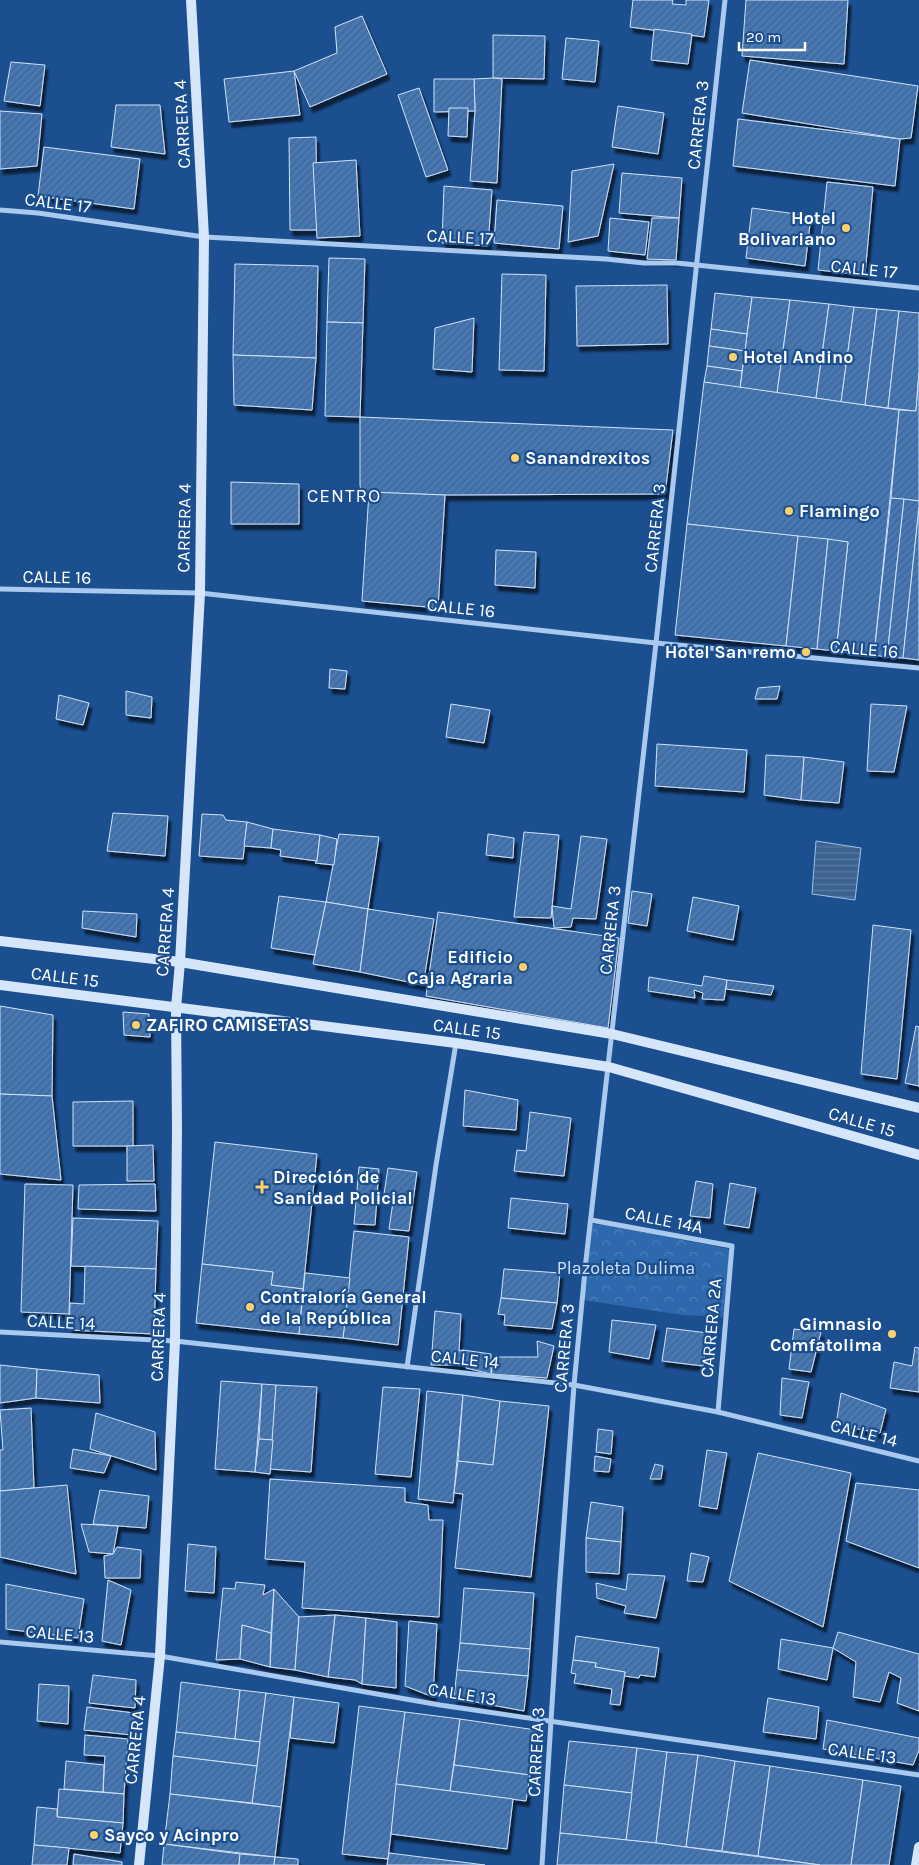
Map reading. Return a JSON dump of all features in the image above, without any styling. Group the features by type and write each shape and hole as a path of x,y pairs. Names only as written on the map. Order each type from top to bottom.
{"street":[{"name":"CARRERA 4","path":"139,1865 160,1656 175,1341 176,1008 200,593 204,237 191,0"},
{"name":"CARRERA 3","path":"542,1865 574,1385 725,0"},
{"name":"CALLE 17","path":"0,210 38,213 204,237 644,263 677,263 919,288"},
{"name":"CALLE 16","path":"0,589 200,593 656,643 919,668"},
{"name":"CALLE 15","path":"0,941 180,962 612,1034 919,1108"},
{"name":"CALLE 15","path":"0,985 456,1044 609,1067 919,1154"},
{"path":"407,1367 436,1165 456,1044"},
{"name":"CALLE 14A","path":"591,1220 732,1246"},
{"name":"CARRERA 2A","path":"718,1412 732,1246"},
{"name":"CALLE 14","path":"0,1332 175,1341 574,1385 718,1412 919,1461"},
{"name":"CALLE 13","path":"0,1642 160,1656 440,1705 919,1775"},
{"path":"916,1865 919,1847"}],"green space":[{"name":"Plazoleta Dulima","path":"591,1224 605,1225 729,1249 728,1294 723,1317 683,1315 583,1300"}],"shaded area":[{"path":"816,841 861,848 855,900 812,894"}],"building":[{"path":"633,0 673,0 672,4 686,5 686,0 709,0 704,37 630,27"},
{"path":"746,0 848,0 844,64 742,56"},
{"path":"362,16 387,74 310,107 294,71 337,53 335,27"},
{"path":"654,29 692,34 688,64 651,60"},
{"path":"493,35 545,36 544,79 493,78"},
{"path":"566,38 599,41 595,82 562,79"},
{"path":"750,60 918,86 911,138 900,139 742,113"},
{"path":"11,62 45,65 40,106 4,101"},
{"path":"294,71 300,115 229,122 224,79"},
{"path":"434,79 474,79 475,111 434,112"},
{"path":"474,79 502,79 497,183 470,181 475,111"},
{"path":"419,88 448,170 426,177 398,95"},
{"path":"116,105 160,105 165,154 111,147"},
{"path":"618,106 664,113 658,154 612,147"},
{"path":"449,108 468,108 467,137 448,136"},
{"path":"0,111 42,114 37,166 0,169"},
{"path":"738,119 900,139 895,186 733,166"},
{"path":"316,137 317,230 290,230 289,138"},
{"path":"44,147 140,159 134,209 38,196"},
{"path":"356,160 360,236 317,238 313,163"},
{"path":"614,164 598,236 568,242 572,171"},
{"path":"622,173 682,178 679,218 619,213"},
{"name":"Hotel Bolivariano","path":"827,182 873,187 865,275 818,270"},
{"path":"444,186 492,190 488,246 442,243"},
{"path":"497,200 563,206 559,249 494,243"},
{"path":"752,208 811,216 805,266 746,258"},
{"path":"610,218 649,222 645,255 608,251"},
{"path":"652,218 679,218 676,260 647,259"},
{"path":"329,258 365,259 363,323 327,322"},
{"path":"235,264 318,266 316,358 233,355"},
{"path":"502,274 546,275 544,371 499,370"},
{"path":"667,285 668,344 577,346 576,286"},
{"path":"715,293 752,297 747,334 711,329"},
{"path":"752,297 790,300 777,393 740,388"},
{"path":"790,300 829,304 816,398 777,393"},
{"path":"829,304 854,307 841,402 816,398"},
{"path":"854,307 877,309 865,405 841,402"},
{"path":"877,309 899,311 888,408 865,405"},
{"path":"899,311 919,313 919,372 916,411 888,408"},
{"path":"474,318 472,372 433,369 435,328"},
{"path":"327,322 363,323 360,417 325,416"},
{"path":"711,329 747,334 745,351 709,346"},
{"path":"709,346 745,351 742,371 707,366"},
{"path":"233,355 316,358 312,410 234,405"},
{"path":"707,366 742,371 740,388 704,382"},
{"path":"919,372 919,501 891,498 899,410 916,411"},
{"name":"Flamingo","path":"704,382 899,410 874,655 836,651 848,542 687,524"},
{"name":"Sanandrexitos","path":"360,417 673,430 665,494 445,495 361,492"},
{"path":"231,482 299,484 299,524 231,524"},
{"path":"369,492 445,495 438,608 362,601"},
{"path":"891,498 904,499 887,657 874,655"},
{"path":"904,499 919,501 919,507 903,658 887,657"},
{"path":"919,507 919,660 903,658"},
{"path":"687,524 798,536 786,646 675,635"},
{"path":"798,536 828,539 817,649 786,646"},
{"path":"828,539 848,542 836,651 817,649"},
{"path":"496,550 536,552 535,588 495,585"},
{"path":"330,669 347,671 345,689 329,688"},
{"path":"780,686 777,699 755,699 758,688"},
{"path":"126,691 152,697 151,718 126,715"},
{"path":"59,695 89,703 83,725 56,719"},
{"path":"451,704 490,710 484,743 446,737"},
{"path":"871,704 907,706 894,772 867,771"},
{"path":"657,744 747,750 744,792 655,786"},
{"path":"766,755 804,757 801,800 764,795"},
{"path":"804,757 844,762 839,803 801,800"},
{"path":"113,813 168,816 165,856 107,851"},
{"path":"202,814 223,815 226,820 247,822 243,859 199,856"},
{"path":"247,822 273,829 271,848 244,846"},
{"path":"273,829 320,835 317,861 280,856 281,850 271,848"},
{"path":"524,832 559,835 551,918 514,917"},
{"path":"339,834 379,837 368,909 326,902"},
{"path":"488,834 514,838 513,858 486,855"},
{"path":"320,835 337,839 334,865 315,863 317,861"},
{"path":"581,836 607,839 596,919 573,918 571,927 554,928 552,906 571,909"},
{"path":"632,891 652,894 647,926 628,923"},
{"path":"279,896 326,902 315,955 271,948"},
{"path":"693,897 739,906 733,940 687,931"},
{"path":"326,902 368,909 360,972 313,964"},
{"path":"368,909 434,919 423,985 360,972"},
{"path":"83,911 137,914 136,937 82,928"},
{"name":"Edificio Caja Agraria","path":"438,912 619,938 608,1028 426,996"},
{"path":"873,925 911,930 897,1079 861,1074"},
{"path":"704,976 727,980 724,1000 702,999 703,993 694,990 695,998 648,991 649,977 702,986"},
{"path":"727,980 774,986 771,995 726,989"},
{"path":"0,1006 53,1015 52,1096 0,1094"},
{"name":"ZAFIRO CAMISETAS","path":"123,1012 149,1014 150,1037 124,1035"},
{"path":"916,1026 919,1027 919,1086 905,1083"},
{"path":"465,1090 518,1100 516,1130 463,1126"},
{"path":"0,1094 52,1096 61,1180 0,1174"},
{"path":"133,1101 133,1146 73,1146 73,1102"},
{"path":"530,1112 571,1118 564,1176 514,1171 517,1150 526,1151"},
{"name":"Dirección de Sanidad Policial","path":"215,1142 317,1154 303,1289 271,1285 273,1272 202,1264"},
{"path":"153,1145 154,1181 127,1181 127,1146"},
{"path":"359,1167 379,1169 375,1225 354,1224"},
{"path":"388,1168 417,1172 409,1231 389,1229 394,1195 384,1194"},
{"path":"696,1181 713,1184 710,1218 690,1216"},
{"path":"730,1183 756,1188 749,1228 724,1224"},
{"path":"25,1184 73,1185 69,1314 21,1312"},
{"path":"155,1184 156,1211 78,1209 79,1185"},
{"path":"511,1198 568,1204 565,1234 508,1228"},
{"path":"73,1218 158,1221 156,1269 71,1266"},
{"path":"354,1231 409,1237 398,1345 343,1338"},
{"name":"Contraloría General de la República","path":"202,1264 273,1272 271,1285 303,1289 299,1334 196,1323"},
{"path":"85,1266 156,1269 154,1334 69,1330 70,1303 84,1304"},
{"path":"504,1269 560,1273 557,1303 501,1298"},
{"path":"305,1273 350,1278 343,1338 299,1334"},
{"path":"501,1298 557,1303 552,1329 504,1325 505,1315 498,1314"},
{"path":"435,1311 461,1314 459,1351 463,1350 463,1365 431,1365"},
{"path":"612,1320 656,1325 649,1359 609,1352"},
{"path":"667,1328 708,1333 703,1366 662,1361"},
{"path":"794,1329 821,1332 811,1372 789,1369"},
{"path":"537,1341 554,1346 547,1378 491,1374 494,1357 538,1357"},
{"path":"915,1347 919,1348 919,1392 890,1388 894,1362 912,1366"},
{"path":"463,1350 491,1354 491,1374 466,1368"},
{"path":"0,1365 37,1369 36,1398 0,1403"},
{"path":"37,1369 99,1375 100,1403 36,1398"},
{"path":"782,1378 809,1382 802,1418 780,1415"},
{"path":"221,1381 262,1384 255,1472 215,1469"},
{"path":"262,1384 276,1385 273,1440 259,1439"},
{"path":"276,1385 317,1387 311,1472 270,1469"},
{"path":"383,1387 420,1389 411,1477 375,1474"},
{"path":"427,1391 463,1395 453,1503 418,1499"},
{"path":"841,1393 886,1409 880,1433 836,1425"},
{"path":"463,1395 500,1401 493,1465 458,1461"},
{"path":"500,1401 549,1406 531,1577 455,1568 463,1494 454,1493 458,1461 493,1465"},
{"path":"31,1408 34,1488 0,1491 0,1450 3,1450 0,1410"},
{"path":"96,1413 155,1432 156,1470 90,1449"},
{"path":"598,1429 613,1431 611,1454 596,1452"},
{"path":"259,1439 273,1440 270,1474 255,1472"},
{"path":"73,1449 111,1456 104,1473 70,1468"},
{"path":"707,1450 727,1453 717,1509 699,1506"},
{"path":"758,1453 851,1473 823,1627 729,1581"},
{"path":"595,1456 611,1459 609,1472 594,1471"},
{"path":"655,1464 663,1466 661,1479 650,1479"},
{"path":"270,1479 405,1488 405,1502 428,1505 429,1520 443,1520 439,1617 302,1608 305,1562 265,1559"},
{"path":"856,1483 919,1490 919,1568 846,1541"},
{"path":"67,1485 76,1574 0,1557 0,1491"},
{"path":"100,1490 149,1496 146,1528 93,1524"},
{"path":"591,1502 623,1507 621,1542 586,1538"},
{"path":"81,1524 118,1526 113,1554 89,1552"},
{"path":"586,1538 621,1542 619,1574 586,1572"},
{"path":"188,1544 216,1547 214,1593 185,1591"},
{"path":"117,1547 141,1550 140,1578 105,1578 104,1556 113,1554"},
{"path":"691,1553 709,1557 703,1582 687,1581"},
{"path":"628,1574 665,1576 656,1618 624,1613 626,1606 597,1598 596,1583 626,1590"},
{"path":"108,1580 131,1590 121,1645 102,1641"},
{"path":"236,1582 265,1585 263,1595 274,1589 271,1633 242,1625 240,1659 216,1660 223,1588 235,1589"},
{"path":"6,1584 84,1599 78,1638 6,1629"},
{"path":"464,1588 534,1593 530,1649 460,1643"},
{"path":"274,1589 299,1617 295,1670 270,1667"},
{"path":"335,1615 366,1618 362,1684 355,1680 328,1677"},
{"path":"335,1615 328,1677 295,1670 299,1617"},
{"path":"366,1618 397,1622 396,1688 362,1684"},
{"path":"409,1621 437,1624 433,1697 405,1686"},
{"path":"242,1625 271,1633 270,1667 240,1659"},
{"path":"838,1632 919,1654 919,1711 897,1703 901,1678 889,1672 880,1702 853,1697 856,1662 833,1648"},
{"path":"576,1636 659,1648 655,1677 640,1675 639,1678 624,1676 625,1672 595,1667 596,1663 573,1660"},
{"path":"781,1639 833,1648 827,1680 778,1669"},
{"path":"460,1643 530,1649 528,1676 457,1670"},
{"path":"573,1660 596,1663 595,1667 625,1672 620,1705 610,1704 612,1689 574,1683 576,1674 571,1673"},
{"path":"457,1670 528,1676 524,1711 454,1698"},
{"path":"93,1675 136,1680 135,1708 89,1703"},
{"path":"181,1682 240,1690 235,1739 176,1732"},
{"path":"39,1684 69,1686 68,1724 37,1721"},
{"path":"240,1690 266,1693 260,1742 235,1739"},
{"path":"266,1693 294,1697 281,1807 252,1803"},
{"path":"294,1697 339,1703 334,1743 290,1738"},
{"path":"768,1698 819,1707 816,1739 763,1732"},
{"path":"359,1706 405,1712 388,1859 342,1854"},
{"path":"87,1707 134,1713 132,1735 84,1730"},
{"path":"405,1712 460,1719 450,1791 396,1784"},
{"path":"460,1719 536,1730 530,1775 454,1765"},
{"path":"827,1720 919,1738 919,1750 913,1765 823,1749"},
{"path":"176,1732 260,1742 257,1766 173,1756"},
{"path":"85,1735 128,1739 124,1794 103,1792 105,1756 84,1755"},
{"path":"569,1741 637,1748 632,1793 564,1785"},
{"path":"637,1748 667,1752 656,1843 626,1840"},
{"path":"667,1752 698,1755 686,1847 656,1843"},
{"path":"698,1755 735,1761 722,1851 686,1847"},
{"path":"173,1756 257,1766 252,1803 170,1794"},
{"path":"66,1761 104,1765 103,1792 64,1789"},
{"path":"735,1761 770,1766 758,1856 722,1851"},
{"path":"454,1765 530,1775 526,1801 450,1791"},
{"path":"770,1766 863,1780 851,1865 820,1865 758,1856"},
{"path":"863,1780 901,1786 889,1865 851,1865"},
{"path":"396,1784 513,1799 507,1849 391,1834"},
{"path":"564,1785 632,1793 626,1840 560,1833"},
{"path":"59,1789 124,1794 123,1823 57,1817"},
{"path":"170,1794 281,1807 275,1857 164,1844"},
{"path":"37,1807 57,1809 57,1817 123,1823 120,1853 34,1845"},
{"path":"560,1833 656,1843 820,1865 557,1865"},
{"path":"164,1844 240,1854 239,1865 162,1865"},
{"path":"34,1845 69,1848 67,1865 32,1865"},
{"path":"389,1853 485,1865 387,1865"},
{"path":"74,1854 122,1862 122,1865 73,1865"},
{"path":"240,1854 275,1857 274,1865 239,1865"},
{"path":"275,1857 298,1859 298,1865 274,1865"}],"place":[{"name":"Hotel Bolivariano","path":"846,228"},
{"name":"Hotel Andino","path":"733,357"},
{"name":"Sanandrexitos","path":"515,458"},
{"name":"Flamingo","path":"789,511"},
{"name":"Hotel San remo","path":"806,652"},
{"name":"Edificio Caja Agraria","path":"523,967"},
{"name":"ZAFIRO CAMISETAS","path":"136,1025"},
{"name":"Dirección de Sanidad Policial","path":"262,1187"},
{"name":"Contraloría General de la República","path":"250,1307"},
{"name":"Gimnasio Comfatolima","path":"892,1334"},
{"name":"Sayco y Acinpro","path":"94,1835"}],"district":[{"name":"CENTRO","path":"344,495"}]}
